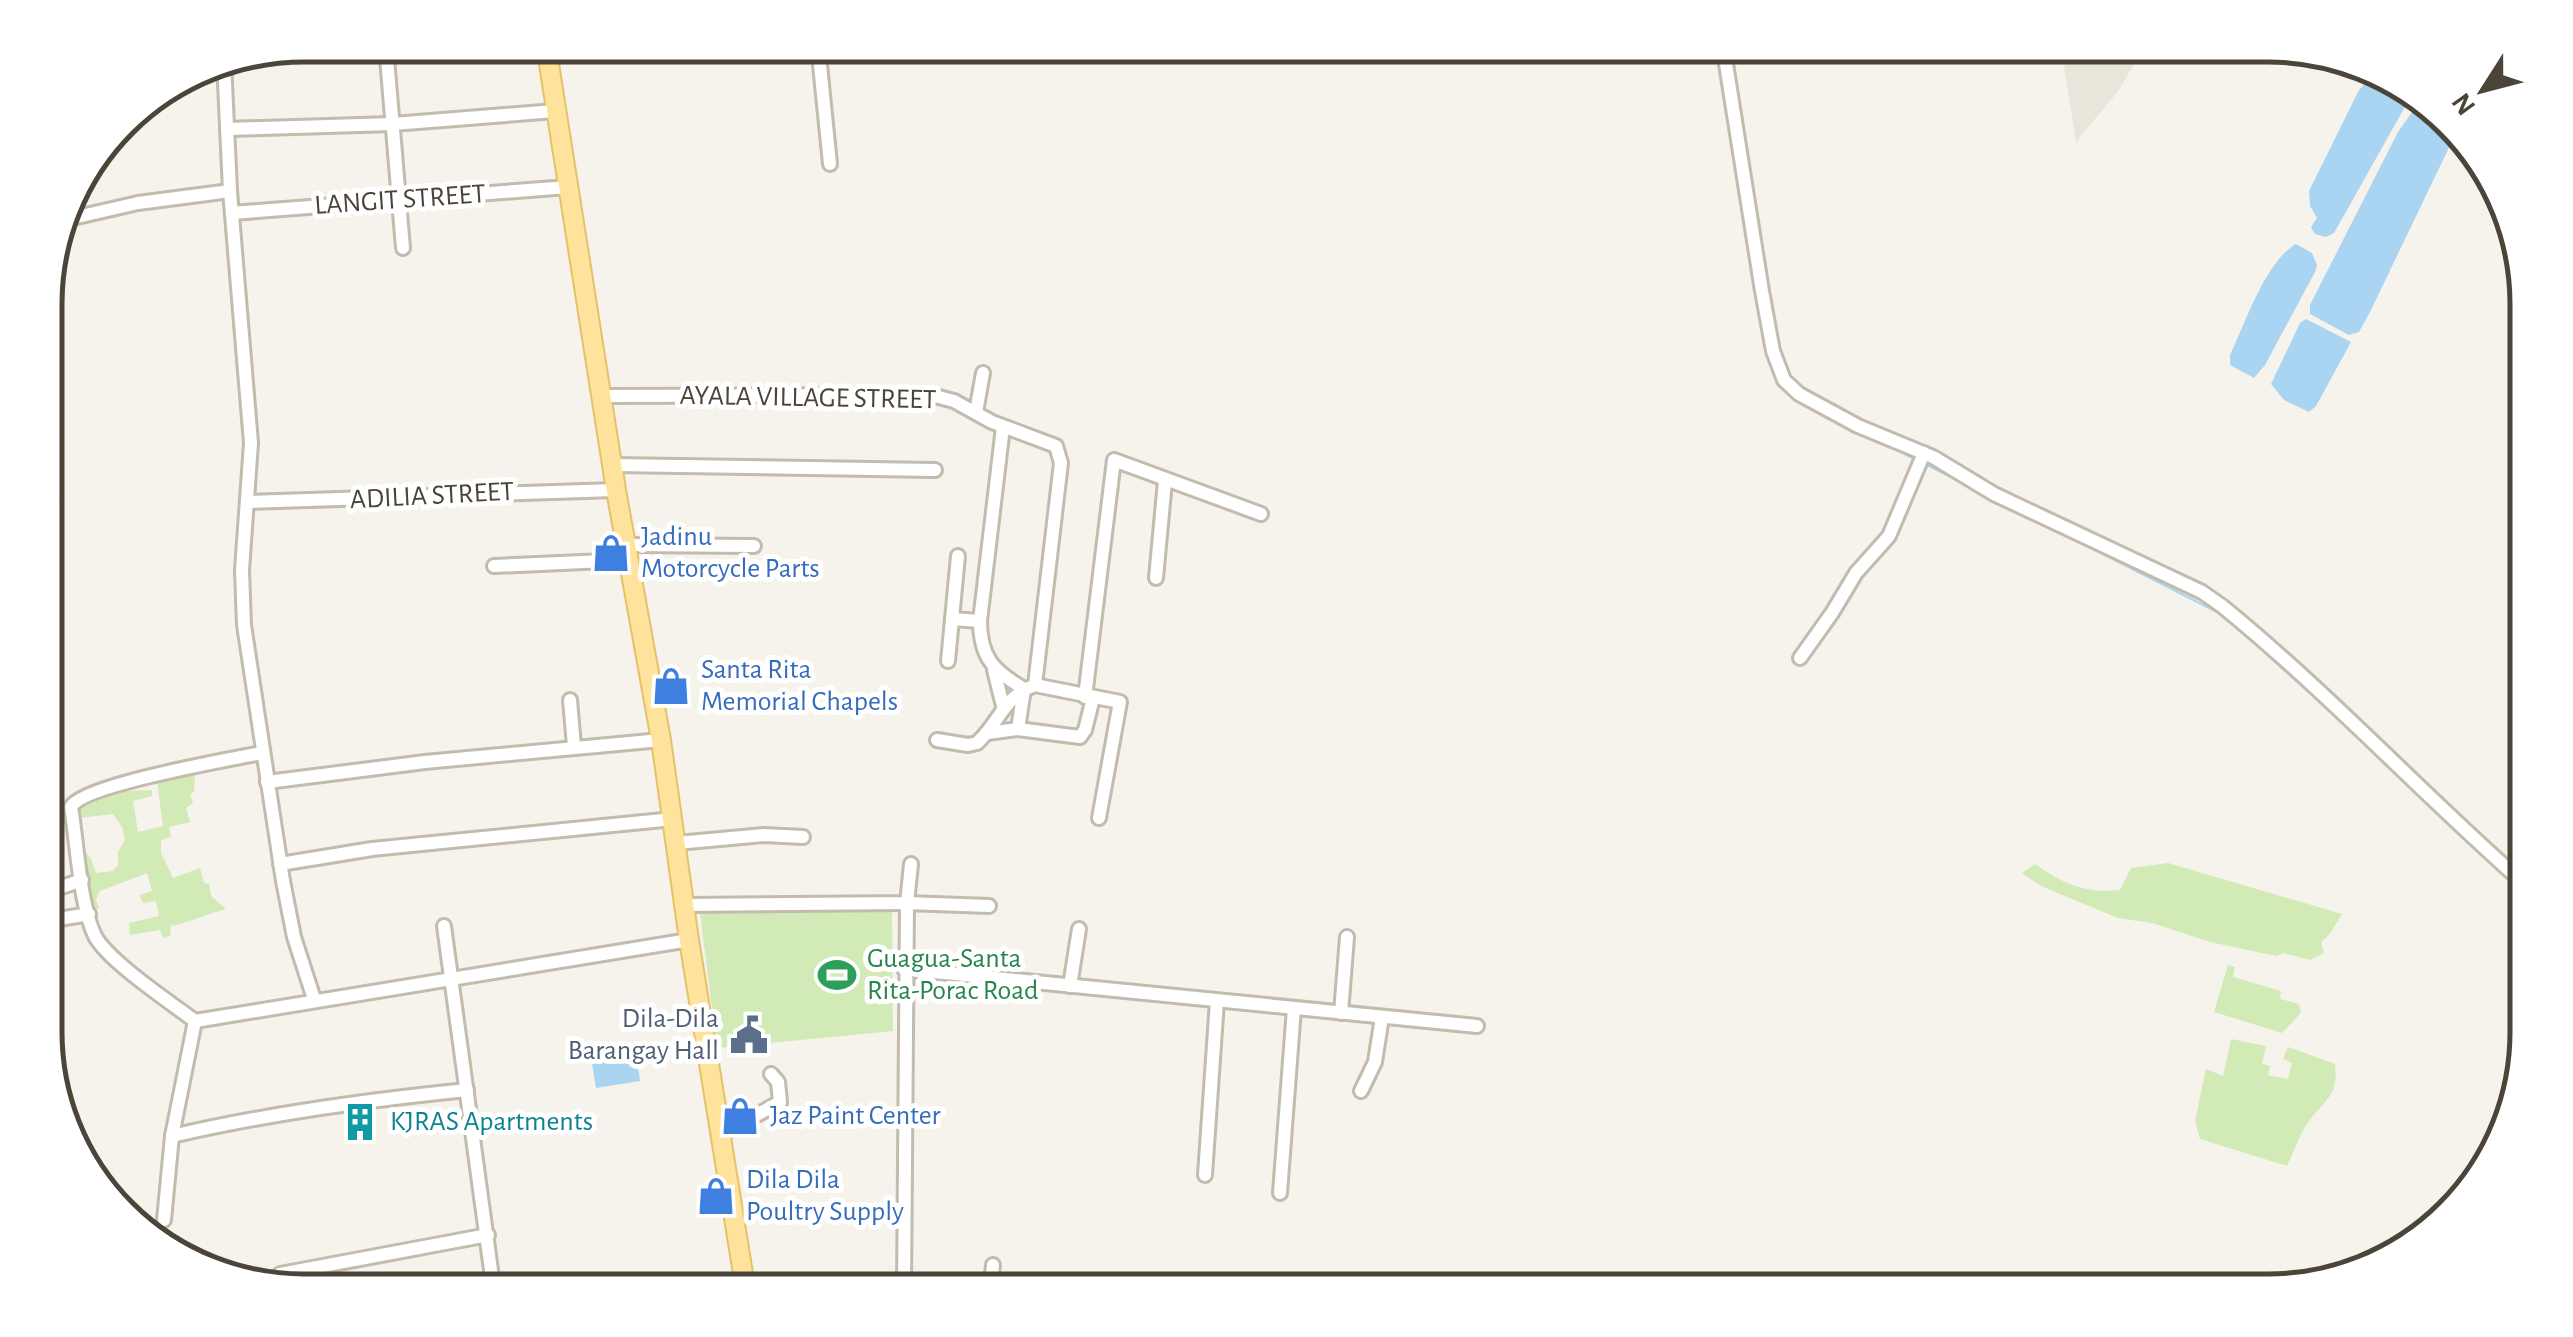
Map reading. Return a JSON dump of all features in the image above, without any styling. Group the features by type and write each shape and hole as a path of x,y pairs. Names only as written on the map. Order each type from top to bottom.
{"main road":[{"path":"549,63 616,490 662,740 689,940 743,1274"}],"street":[{"path":"387,63 402,248"},
{"path":"820,63 830,164"},
{"path":"1726,63 1762,292 1778,370 1784,380 1800,394 1921,458 2202,592 2364,731 2430,799 2510,872"},
{"path":"225,76 251,442 242,603 280,864 294,937 314,999"},
{"path":"227,130 392,124 556,111"},
{"name":"LANGIT STREET","path":"232,213 568,186"},
{"path":"80,216 138,203 230,191"},
{"path":"976,412 983,372"},
{"name":"AYALA VILLAGE STREET","path":"603,396 931,395 1003,427 1051,442 1061,455 1030,687"},
{"path":"1003,427 980,621 981,647 1005,678 1030,687 1120,702 1100,818"},
{"path":"1800,658 1856,573 1889,536 1921,458"},
{"path":"987,733 1018,729 1082,736 1114,460 1262,514"},
{"path":"612,465 935,470"},
{"path":"1156,578 1165,481"},
{"name":"ADILIA STREET","path":"248,502 616,490"},
{"path":"494,566 627,552 754,546"},
{"path":"948,661 958,556"},
{"path":"952,618 980,621"},
{"path":"992,664 1003,706"},
{"path":"937,740 973,745 987,733 1003,706 1030,687"},
{"path":"1018,729 1030,687"},
{"path":"570,700 574,746"},
{"path":"268,782 574,746 662,740"},
{"path":"262,753 124,784 78,798 72,807 89,914 101,945 195,1021 689,940"},
{"path":"280,864 372,849 673,819"},
{"path":"677,843 764,835 803,837"},
{"path":"904,1274 904,969 911,864"},
{"path":"62,887 82,880"},
{"path":"685,905 989,906"},
{"path":"62,918 89,914"},
{"path":"444,926 492,1274"},
{"path":"1070,986 1079,930"},
{"path":"1341,1013 1347,937"},
{"path":"904,969 1477,1026"},
{"path":"1204,1175 1216,1001"},
{"path":"1280,1193 1294,1008"},
{"path":"1362,1091 1375,1062 1382,1017"},
{"path":"164,1220 172,1136 195,1021"},
{"path":"721,1135 780,1102 778,1082 771,1074"},
{"path":"172,1136 330,1105 467,1090"},
{"path":"286,1273 488,1235"},
{"path":"992,1274 993,1265"}],"shaded area":[{"path":"2066,63 2135,63 2119,90 2076,142"},
{"path":"2502,1091 2503,1091 2486,1139 2475,1158"}],"green space":[{"path":"195,775 194,792 190,794 193,803 186,808 190,822 169,827 171,837 161,840 161,853 173,878 200,868 211,896 226,909 171,926 170,936 163,938 160,930 130,935 129,923 159,916 156,901 142,903 140,895 152,891 147,873 100,891 96,899 99,908 91,912 83,850 91,858 96,873 113,871 125,840 113,814 79,818 76,804 124,791 152,790 152,796 133,801 138,832 163,826 157,781"},
{"path":"2168,863 2342,914 2321,942 2324,953 2310,960 2283,953 2276,956 2210,942 2152,923 2118,918 2041,886 2022,873 2035,864 2075,886 2108,891 2120,890 2131,868"},
{"path":"892,909 893,1031 717,1048 700,913"},
{"path":"2228,965 2235,967 2233,977 2281,991 2280,999 2299,1004 2301,1013 2282,1033 2214,1012"},
{"path":"2231,1039 2266,1046 2262,1064 2270,1066 2268,1075 2288,1079 2292,1063 2283,1059 2288,1047 2335,1064 2333,1090 2306,1126 2287,1166 2200,1139 2195,1121 2206,1069 2223,1076"}],"water":[{"path":"2365,83 2406,105 2334,233 2326,237 2315,234 2311,227 2317,218 2310,206 2309,191"},
{"path":"2413,111 2433,128 2433,140 2445,140 2450,145 2371,310 2359,332 2349,335 2310,314 2310,305 2398,132"},
{"path":"2296,244 2312,253 2317,265 2315,272 2265,365 2254,378 2230,365 2230,355 2266,278"},
{"path":"2306,319 2351,342 2309,412 2284,400 2271,384 2300,323"},
{"path":"607,1054 609,1063 637,1059 640,1081 596,1088 591,1057"}],"waterway":[{"path":"1769,356 1776,380 1795,398"},
{"path":"1891,447 1915,459"},
{"path":"1927,465 1969,486"},
{"path":"2052,528 2223,615"},
{"path":"2244,633 2353,732"}],"place":[{"name":"Jadinu Motorcycle Parts","path":"611,553"},
{"name":"Santa Rita Memorial Chapels","path":"671,686"},
{"name":"Guagua-Santa Rita-Porac Road","path":"837,975"},
{"name":"Dila-Dila Barangay Hall","path":"749,1035"},
{"name":"Jaz Paint Center","path":"740,1116"},
{"name":"KJRAS Apartments","path":"360,1122"},
{"name":"Dila Dila Poultry Supply","path":"716,1196"}]}
